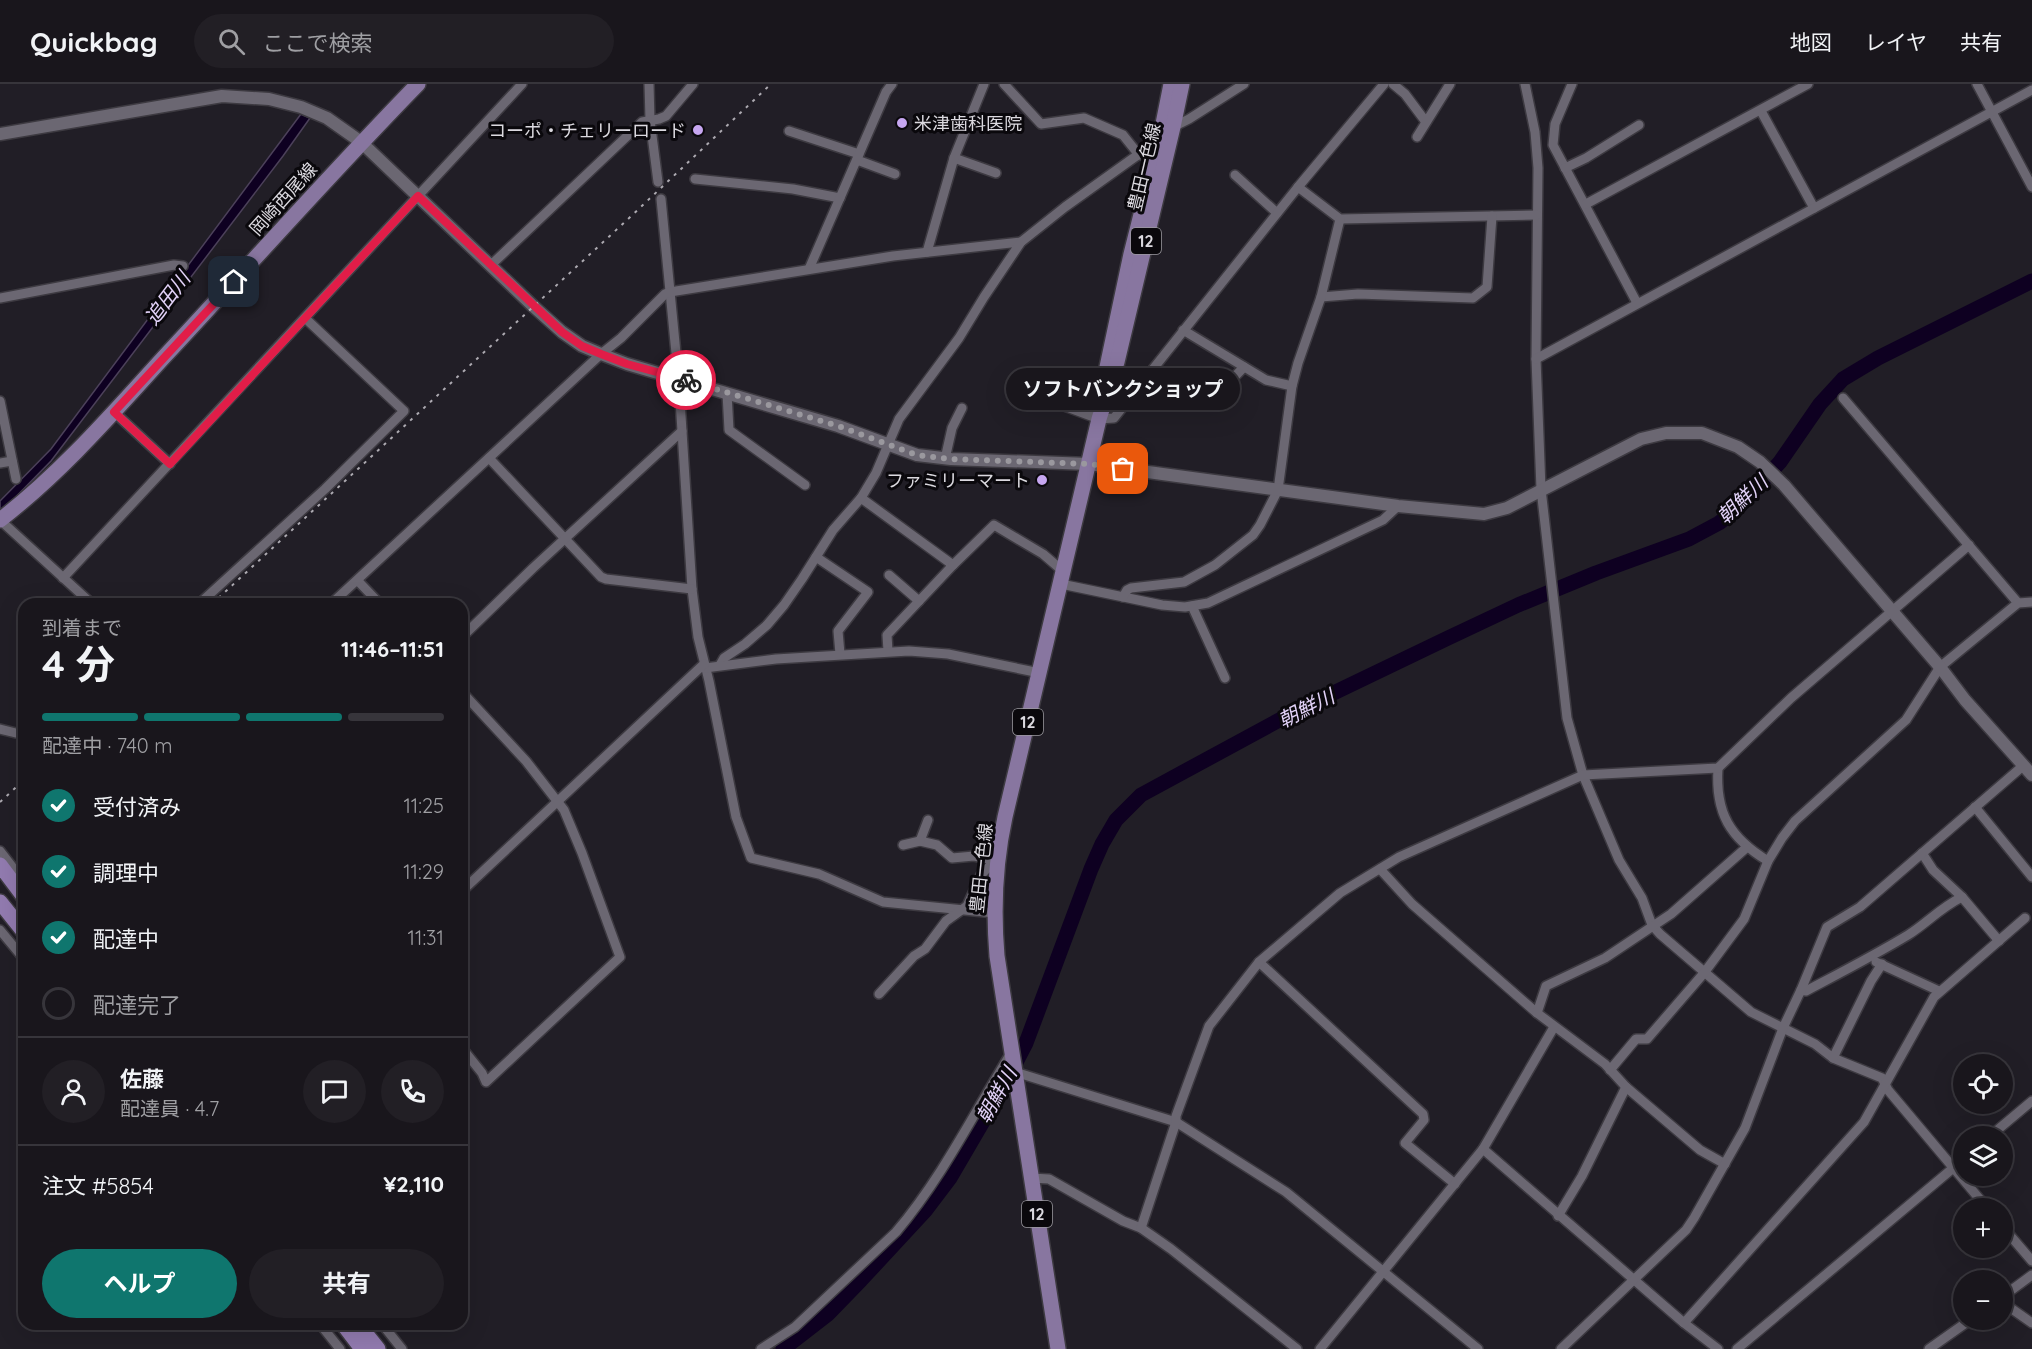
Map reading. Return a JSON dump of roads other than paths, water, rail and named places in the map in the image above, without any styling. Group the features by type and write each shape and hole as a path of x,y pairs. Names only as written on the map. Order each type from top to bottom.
{"highway":[{"path":"0,865 18,889"},
{"path":"0,881 18,904"},
{"path":"0,902 18,924"},
{"path":"0,917 18,937"},
{"path":"348,1330 362,1349"},
{"path":"363,1330 378,1349"}],"main road":[{"name":"岡崎西尾線","path":"0,520 63,466 361,142 418,84"},
{"name":"豊田一色線","path":"1105,397 1107,360 1171,84"},
{"name":"豊田一色線","path":"1058,1349 997,956 996,859 1099,419 1117,362 1182,84"}],"street":[{"path":"63,578 522,84"},
{"path":"649,84 650,120 658,182"},
{"path":"491,265 639,124 666,116 693,84"},
{"path":"809,269 886,92 892,84"},
{"path":"927,252 954,158 984,84"},
{"path":"1004,84 1041,124 1084,118 1123,135 1139,155"},
{"path":"1173,127 1244,84"},
{"path":"1064,406 1099,419 1114,418 1298,187 1384,84"},
{"path":"1393,84 1405,94 1426,122"},
{"path":"1417,137 1450,84"},
{"path":"1525,84 1537,148 1536,359 1541,489 1567,718 1583,775 1619,860 1642,898 1652,925 1751,1012 1815,1044 1833,1058 1882,1078 1886,1086 1953,1168 1737,1349"},
{"path":"1572,84 1555,124 1553,145 1637,303"},
{"path":"1586,204 1808,84"},
{"path":"1977,84 2032,187"},
{"path":"1536,359 2032,90"},
{"path":"0,134 222,96 270,99 301,107 316,113 361,142 562,332 582,346 601,354 838,426 917,455 945,459 1089,464 1398,506 1484,514 1507,508 1641,439 1666,433 1702,433 1738,447 1760,462 1784,485 1940,667 1965,700 2028,770 1975,807 1860,907 1828,924 1802,990 1783,1028 1745,1128 1686,1230 1561,1349"},
{"path":"1761,111 1814,208"},
{"path":"1565,168 1586,158 1639,125"},
{"path":"789,131 858,157 895,174"},
{"path":"720,665 724,658 767,625 802,579 833,530 861,498 876,473 899,419 959,338 1021,242 1065,207 1160,139"},
{"path":"954,158 996,173"},
{"path":"1235,175 1277,213"},
{"path":"695,179 793,189 840,198"},
{"path":"1298,187 1340,219 1537,215"},
{"path":"661,199 678,378 692,589 698,637 736,817 751,858 819,874 883,902 995,913"},
{"path":"1321,297 1358,294 1473,298 1487,286 1492,216"},
{"path":"1123,597 1131,588 1184,582 1215,565 1253,535 1278,490 1292,386 1321,297 1340,219"},
{"path":"338,598 621,338 664,294 882,257 1021,242"},
{"path":"0,298 174,264 183,266"},
{"path":"206,598 325,489 404,411 305,318"},
{"path":"1183,330 1266,380 1292,386"},
{"path":"1213,399 1244,367"},
{"path":"1153,370 1185,390"},
{"path":"727,393 729,430 805,485"},
{"path":"1843,398 2018,603"},
{"path":"0,400 16,479"},
{"path":"945,459 952,428 962,408"},
{"path":"114,412 170,464"},
{"path":"468,631 532,568 682,431"},
{"path":"489,458 600,577 692,589"},
{"path":"0,464 12,461"},
{"path":"861,498 953,565"},
{"path":"888,651 887,635 994,525 1043,555 1062,578 1123,597 1162,605 1192,606 1208,603 1383,520 1398,506"},
{"path":"0,520 85,598"},
{"path":"1768,861 1746,848 1732,831 1720,806 1716,787 1718,768 1791,698 1969,545"},
{"path":"816,557 868,592 838,631 840,654"},
{"path":"889,575 920,601"},
{"path":"357,581 374,598"},
{"path":"1610,1070 1636,1039 1647,1039 1704,973 1744,919 1768,861 1795,822 1906,720 1940,667 2018,603 2032,598"},
{"path":"1192,606 1225,678"},
{"path":"468,885 704,666 888,651 948,654 1040,673"},
{"path":"468,698 526,761 564,810 620,957 486,1082 468,1056"},
{"path":"0,729 18,734"},
{"path":"1141,1228 1176,1116 1209,1026 1259,962 1340,893 1380,868 1419,848 1583,775 1718,768"},
{"path":"1975,807 2032,876"},
{"path":"920,841 928,820"},
{"path":"903,845 920,841 937,845 952,858 974,855 996,859"},
{"path":"1537,1013 1546,986 1605,958 1671,914 1746,848"},
{"path":"0,851 18,874"},
{"path":"1922,853 1933,870 1962,897 1999,941"},
{"path":"879,994 914,956 925,949 946,921 961,911 972,897 983,871 996,859"},
{"path":"1380,868 1412,904 1554,1028 1579,1044 1701,1150 1725,1164"},
{"path":"1802,990 1806,991 1871,956 1910,933 1943,907 1962,897"},
{"path":"1684,1323 1864,1122 1939,991 2025,918"},
{"path":"0,930 18,952"},
{"path":"1871,956 1873,960 1939,991"},
{"path":"1259,962 1423,1114 1424,1120 1405,1143 1455,1184"},
{"path":"1833,1058 1871,981 1882,964"},
{"path":"1320,1349 1483,1149 1554,1028"},
{"path":"761,1349 795,1327 872,1256 909,1217 1012,1053"},
{"path":"1016,1076 1176,1122 1286,1192 1478,1349"},
{"path":"1558,1216 1582,1176 1626,1087"},
{"path":"2002,1126 2032,1101"},
{"path":"1483,1149 1558,1216 1718,1349"},
{"path":"1031,1178 1049,1179 1123,1221 1141,1228 1297,1349"},
{"path":"1968,1186 1979,1198"},
{"path":"2013,1239 2032,1261"},
{"path":"2013,1289 2032,1275"},
{"path":"2013,1310 2032,1323"},
{"path":"325,1330 340,1349"},
{"path":"387,1330 402,1349"},
{"path":"1929,1349 1956,1330"}],"water":[{"name":"追田川","path":"301,114 310,118 283,156 51,461 0,513 0,501 51,449"}],"waterway":[{"name":"朝鮮川","path":"783,1349 828,1314 925,1211 950,1178 1026,1043 1102,844 1116,820 1141,795 1294,712 1518,605 1689,539 1719,523 1736,510 1780,462 1820,404 1843,379 1878,358 2032,281"}],"railway":[{"path":"218,598 771,84"},
{"path":"0,802 18,786"}],"place":[{"name":"米津歯科医院","path":"902,123"},
{"name":"コーポ・チェリーロード","path":"698,130"},
{"name":"ソフトバンクショップ","path":"1123,469"},
{"name":"ファミリーマート","path":"1042,480"}]}
